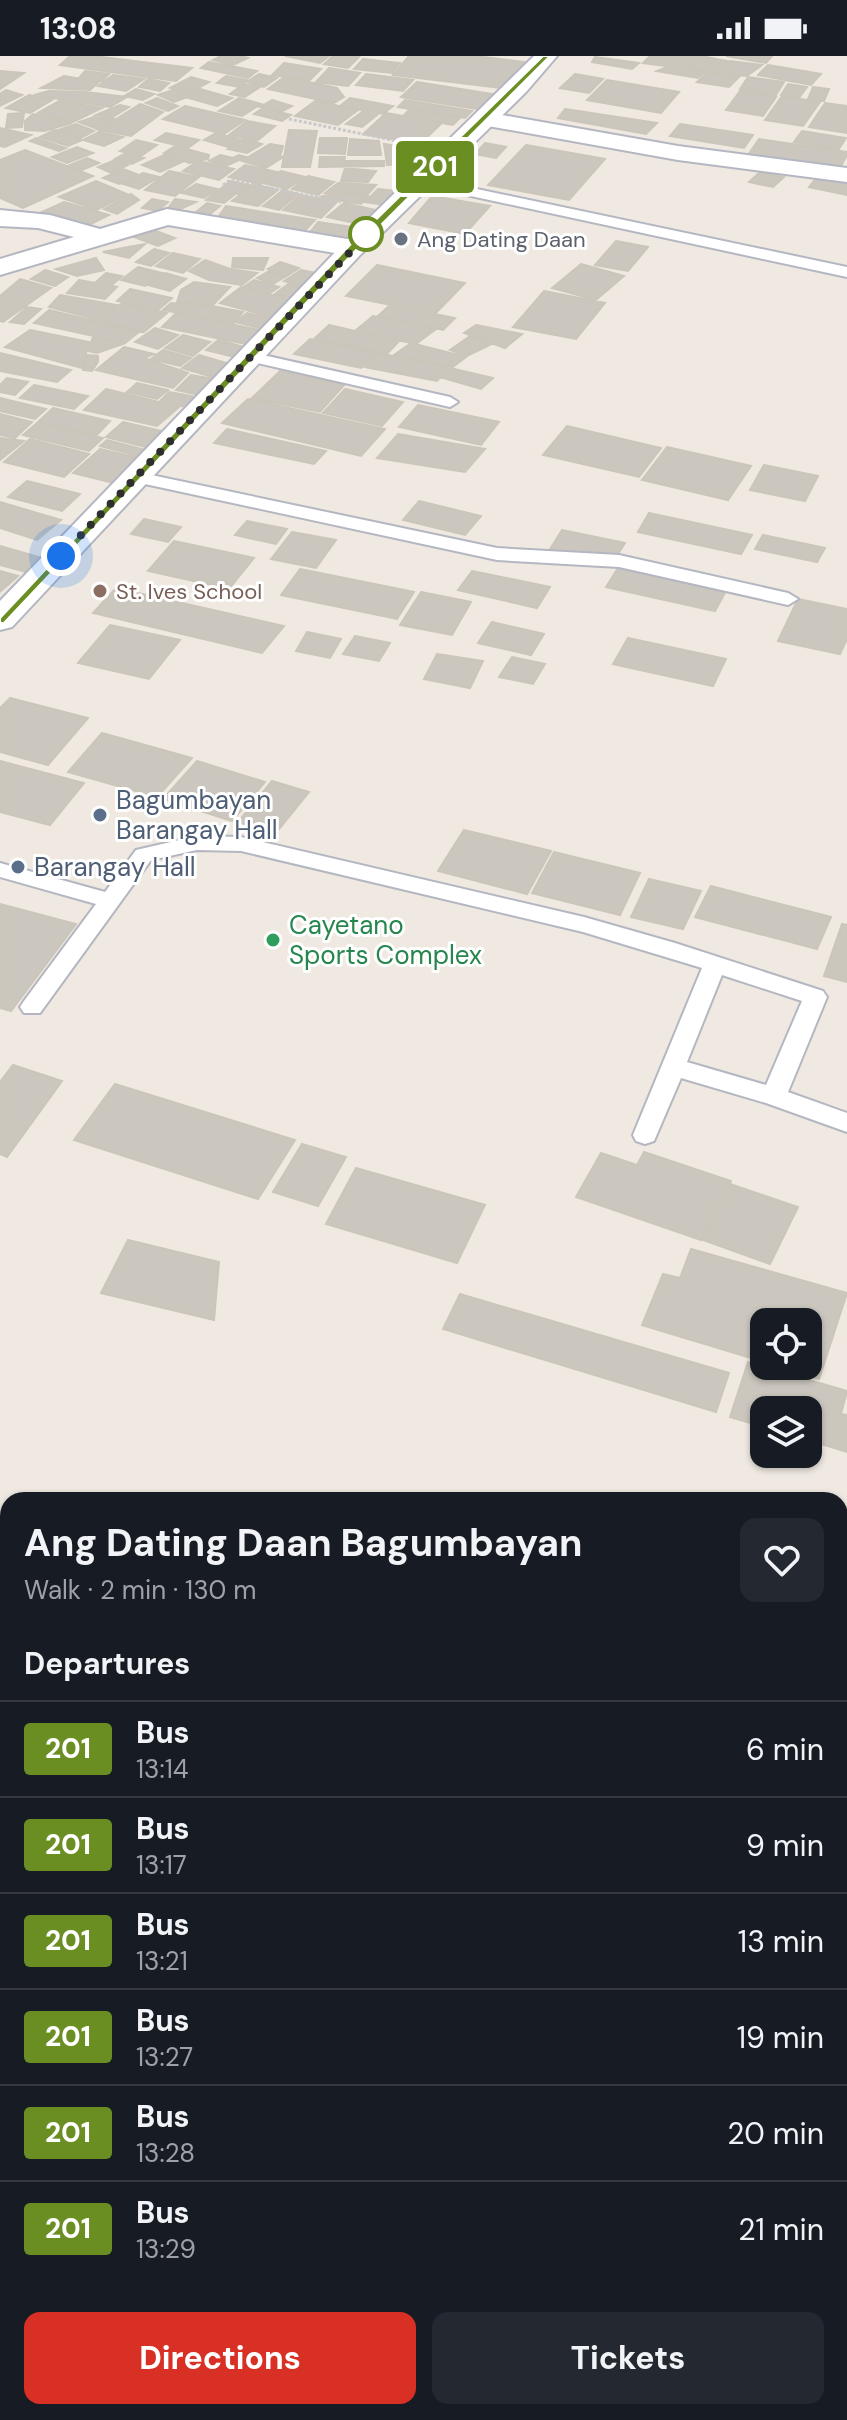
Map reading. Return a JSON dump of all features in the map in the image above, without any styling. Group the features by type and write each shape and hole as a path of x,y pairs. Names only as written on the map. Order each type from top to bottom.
{"main road":[{"path":"0,620 353,248 546,56"},
{"path":"485,119 678,153 847,175"},
{"path":"0,267 167,217 353,248"},
{"path":"0,218 44,220 98,237"}],"lane":[{"path":"420,181 847,272"},
{"path":"250,357 450,402"},
{"path":"137,477 497,554 619,561 788,599"},
{"path":"32,1007 144,855 197,843 241,844 584,925 815,997 774,1096"},
{"path":"0,870 109,900"},
{"path":"645,1135 715,964"},
{"path":"673,1067 774,1096 847,1123"}],"path":[{"path":"289,119 408,143"}],"building":[{"path":"70,56 192,68 176,81 60,65"},
{"path":"221,56 248,58 233,65 213,60"},
{"path":"285,56 329,56 320,63"},
{"path":"333,56 359,57 348,68 324,64"},
{"path":"409,56 475,56 532,63 509,89 393,75"},
{"path":"650,56 699,56 688,69 643,63"},
{"path":"701,56 727,61 713,73 689,69"},
{"path":"726,56 772,56 766,63"},
{"path":"595,57 639,63 632,69 592,62"},
{"path":"363,59 400,63 392,73 354,69"},
{"path":"730,61 762,65 747,76 715,73"},
{"path":"209,62 257,71 248,78 201,68"},
{"path":"284,63 321,69 310,80 272,75"},
{"path":"768,65 821,74 811,85 758,75"},
{"path":"667,67 705,72 698,78 657,71"},
{"path":"329,68 360,73 348,86 316,82"},
{"path":"0,71 24,73 0,89"},
{"path":"85,71 109,74 102,81 79,78"},
{"path":"707,73 739,77 729,87 697,82"},
{"path":"259,74 277,78 264,87 247,82"},
{"path":"366,74 413,80 403,91 356,85"},
{"path":"575,74 603,79 589,93 560,88"},
{"path":"113,75 144,79 126,91 98,86"},
{"path":"64,76 99,82 90,90 41,88"},
{"path":"226,76 247,80 239,87 217,83"},
{"path":"191,77 209,82 189,93 170,88"},
{"path":"284,77 337,88 344,97 334,103 268,89"},
{"path":"748,77 784,82 776,95 740,89"},
{"path":"148,79 169,83 160,91 139,87"},
{"path":"607,80 679,92 661,113 587,100"},
{"path":"417,82 498,95 483,110 401,97"},
{"path":"244,84 260,87 245,97 230,94"},
{"path":"788,84 807,87 799,98 781,95"},
{"path":"813,87 829,89 824,101 808,99"},
{"path":"136,89 154,94 143,100 124,96"},
{"path":"200,89 232,98 217,106 185,97"},
{"path":"6,90 22,95 0,106 0,94"},
{"path":"173,90 187,94 174,102 158,95"},
{"path":"49,91 127,97 110,107 34,95"},
{"path":"740,91 776,97 763,116 726,110"},
{"path":"29,95 52,100 30,113 6,108"},
{"path":"782,96 820,102 803,126 765,120"},
{"path":"157,98 178,106 168,111 146,103"},
{"path":"239,98 261,104 242,116 219,111"},
{"path":"350,98 393,106 383,114 340,106"},
{"path":"272,100 292,106 281,112 260,107"},
{"path":"405,100 472,111 465,118 398,107"},
{"path":"59,101 102,108 73,122 38,113"},
{"path":"315,101 358,110 338,125 295,116"},
{"path":"825,103 847,106 847,133 809,127"},
{"path":"140,104 163,112 131,136 99,130"},
{"path":"120,105 129,107 113,117 96,115"},
{"path":"185,106 245,120 224,134 163,119"},
{"path":"263,108 291,115 282,121 254,114"},
{"path":"410,109 460,118 453,125 403,116"},
{"path":"565,109 657,123 646,134 558,118"},
{"path":"362,112 377,115 362,127 346,124"},
{"path":"24,113 22,127 6,128 8,114"},
{"path":"386,113 442,123 420,144 363,134"},
{"path":"33,114 72,123 44,131 25,130 25,121"},
{"path":"94,117 114,119 97,129 79,122"},
{"path":"247,121 275,126 257,141 229,135"},
{"path":"76,124 94,131 81,138 58,130"},
{"path":"680,124 753,135 744,148 670,136"},
{"path":"0,128 31,135 5,147 0,146"},
{"path":"54,130 82,140 68,146 40,137"},
{"path":"289,130 317,131 310,167 282,167"},
{"path":"802,131 846,138 839,149 794,142"},
{"path":"99,132 123,137 104,146 83,140"},
{"path":"166,133 199,140 188,148 155,140"},
{"path":"216,133 241,140 228,147 204,140"},
{"path":"36,138 66,148 59,151 30,141"},
{"path":"320,138 347,138 345,154 318,153"},
{"path":"243,139 262,144 247,153 228,149"},
{"path":"350,139 379,141 381,155 348,155"},
{"path":"759,139 847,152 847,155 840,168 748,155"},
{"path":"136,140 157,145 141,156 120,151"},
{"path":"485,143 506,147 496,158 475,154"},
{"path":"270,144 283,146 280,156 283,157 266,168 242,161"},
{"path":"384,144 404,147 408,164 387,165"},
{"path":"526,145 605,159 569,200 488,185"},
{"path":"175,146 209,155 208,159 189,163 164,153"},
{"path":"77,147 93,153 67,163 52,157"},
{"path":"409,148 429,150 425,157 410,160"},
{"path":"25,150 93,176 23,208 0,198 0,160"},
{"path":"126,153 144,158 132,164 115,159"},
{"path":"164,155 182,162 160,172 142,165"},
{"path":"220,155 246,157 226,166 209,161"},
{"path":"320,157 345,157 344,161 384,161 384,166 319,167"},
{"path":"87,158 99,163 82,170 70,165"},
{"path":"115,160 128,165 111,173 98,167"},
{"path":"198,161 234,169 219,180 183,171"},
{"path":"245,165 277,172 261,184 229,177"},
{"path":"451,165 476,165 475,174 452,174"},
{"path":"345,168 376,171 368,182 341,181"},
{"path":"123,169 139,175 119,184 103,178"},
{"path":"169,171 199,177 175,196 145,190"},
{"path":"281,171 305,177 287,189 263,183"},
{"path":"760,172 784,177 773,187 749,182"},
{"path":"143,173 159,177 139,189 123,184"},
{"path":"308,176 334,182 318,195 292,189"},
{"path":"817,177 847,183 847,195 809,187"},
{"path":"96,181 127,194 97,210 59,197"},
{"path":"230,181 249,185 238,194 219,190"},
{"path":"338,183 376,185 368,194 325,193"},
{"path":"196,184 217,189 204,198 182,193"},
{"path":"253,184 278,190 258,206 232,201"},
{"path":"378,189 397,191 384,205 365,202"},
{"path":"283,190 298,194 279,210 263,206"},
{"path":"217,191 234,195 224,203 206,200"},
{"path":"131,194 139,200 117,214 104,209"},
{"path":"332,194 368,196 361,204 319,197"},
{"path":"300,195 337,202 321,218 283,210"},
{"path":"432,196 490,206 465,234 409,223"},
{"path":"152,199 168,202 158,211 142,208"},
{"path":"175,199 196,202 174,212 166,211"},
{"path":"64,202 109,215 83,228 42,212"},
{"path":"207,203 220,206 205,218 191,216"},
{"path":"344,203 380,211 363,225 327,217"},
{"path":"226,206 315,220 301,235 216,220"},
{"path":"318,222 359,228 347,243 307,236"},
{"path":"148,228 175,238 158,246 131,236"},
{"path":"616,241 648,247 628,271 595,265"},
{"path":"145,244 129,258 103,252 128,247"},
{"path":"154,249 169,253 151,266 136,262"},
{"path":"173,253 200,259 183,273 156,266"},
{"path":"96,258 104,270 77,276 56,269"},
{"path":"233,258 268,258 263,270 232,267"},
{"path":"205,260 230,269 257,273 242,285 209,280 189,271"},
{"path":"280,262 299,268 287,276 268,269"},
{"path":"581,264 624,276 596,300 552,288"},
{"path":"377,265 465,283 435,314 346,296"},
{"path":"138,267 162,273 145,286 121,280"},
{"path":"45,270 68,277 55,286 31,279"},
{"path":"301,270 326,275 312,288 284,281"},
{"path":"269,271 285,277 273,284 257,278"},
{"path":"106,273 122,276 112,285 96,282"},
{"path":"165,273 186,279 170,291 148,285"},
{"path":"20,279 51,288 3,322 0,321 0,296"},
{"path":"79,280 117,287 105,299 67,293"},
{"path":"254,280 279,287 269,294 245,286"},
{"path":"194,282 230,287 214,304 177,302 181,290"},
{"path":"288,284 310,289 297,299 275,294"},
{"path":"241,287 295,301 275,318 220,303"},
{"path":"130,289 172,298 158,310 117,301"},
{"path":"544,291 605,303 576,339 513,327"},
{"path":"60,295 117,305 98,320 49,307"},
{"path":"122,303 167,313 144,332 100,321"},
{"path":"171,303 243,312 233,324 163,310"},
{"path":"390,305 455,318 443,330 378,316"},
{"path":"27,307 41,309 24,324 10,322"},
{"path":"49,310 139,332 125,343 34,323"},
{"path":"176,313 264,331 250,345 162,327"},
{"path":"247,313 279,320 268,330 235,322"},
{"path":"373,316 436,329 416,344 355,331"},
{"path":"329,325 399,341 387,354 315,338"},
{"path":"476,325 522,334 505,348 464,333"},
{"path":"155,328 178,335 158,349 135,342"},
{"path":"30,330 89,342 82,368 5,347"},
{"path":"183,335 210,342 193,356 165,348"},
{"path":"470,336 492,344 467,356 450,350"},
{"path":"93,337 123,344 97,353 88,351"},
{"path":"310,339 376,353 361,368 294,354"},
{"path":"218,340 248,348 238,358 206,350"},
{"path":"411,343 466,357 453,367 394,355"},
{"path":"124,347 154,354 144,358 188,373 173,388 96,370"},
{"path":"163,350 191,358 180,366 151,359"},
{"path":"0,353 71,370 57,382 0,371"},
{"path":"378,353 448,367 437,381 365,367"},
{"path":"87,355 98,356 92,371 83,370"},
{"path":"199,355 236,366 219,379 182,368"},
{"path":"450,368 493,378 481,389 440,377"},
{"path":"280,371 344,385 320,412 252,398"},
{"path":"191,375 219,380 204,396 176,390"},
{"path":"7,378 28,382 15,395 0,392 0,385"},
{"path":"137,383 168,390 157,399 127,392"},
{"path":"34,385 88,396 74,409 20,398"},
{"path":"106,389 179,407 157,426 84,410"},
{"path":"345,389 403,402 382,426 323,413"},
{"path":"169,392 202,398 193,408 159,402"},
{"path":"0,398 46,409 35,419 0,411"},
{"path":"248,399 385,429 361,456 222,423"},
{"path":"418,405 499,422 481,445 399,427"},
{"path":"53,408 110,421 97,435 38,422"},
{"path":"0,414 32,422 15,438 0,435"},
{"path":"123,422 170,433 153,449 106,437"},
{"path":"37,423 103,438 89,451 23,435"},
{"path":"567,426 661,448 639,477 543,455"},
{"path":"227,429 326,451 314,464 214,443"},
{"path":"398,434 485,449 465,472 377,458"},
{"path":"0,438 24,441 0,460"},
{"path":"30,439 89,454 64,477 4,462"},
{"path":"107,440 153,452 146,458 100,446"},
{"path":"667,447 751,466 728,500 642,480"},
{"path":"100,449 143,459 117,484 73,473"},
{"path":"764,465 818,476 805,501 750,490"},
{"path":"27,481 80,494 62,511 8,497"},
{"path":"419,501 481,516 465,535 403,520"},
{"path":"0,502 61,520 37,540 0,528"},
{"path":"649,513 752,535 741,554 638,532"},
{"path":"144,519 181,527 168,542 131,534"},
{"path":"247,521 287,529 276,544 235,535"},
{"path":"562,530 625,543 613,562 550,549"},
{"path":"292,532 336,540 316,568 271,559"},
{"path":"763,535 825,548 817,562 755,549"},
{"path":"174,541 254,558 229,589 148,571"},
{"path":"0,546 42,558 26,572 0,565"},
{"path":"618,568 726,591 715,611 606,587"},
{"path":"300,569 414,592 397,619 281,595"},
{"path":"0,571 18,576 0,592"},
{"path":"472,571 550,587 537,608 458,590"},
{"path":"116,588 284,626 262,653 93,613"},
{"path":"421,592 471,602 452,635 400,625"},
{"path":"798,599 847,609 847,639 840,654 778,641"},
{"path":"492,622 544,634 531,655 478,643"},
{"path":"110,625 180,640 149,679 78,663"},
{"path":"307,632 341,639 330,658 296,651"},
{"path":"355,636 390,643 379,661 343,654"},
{"path":"628,638 726,659 713,686 613,664"},
{"path":"437,654 483,661 470,688 424,679"},
{"path":"512,657 545,664 533,684 499,677"},
{"path":"10,698 88,718 48,765 0,752 0,708"},
{"path":"102,733 192,758 157,797 68,772"},
{"path":"0,761 84,783 50,825 0,812"},
{"path":"197,761 265,782 232,821 163,799"},
{"path":"272,781 309,792 275,834 238,822"},
{"path":"464,830 551,851 527,894 438,871"},
{"path":"554,852 640,873 620,915 532,893"},
{"path":"649,879 701,891 683,929 631,917"},
{"path":"711,886 831,917 817,949 695,917"},
{"path":"0,904 76,924 11,1011 0,1008"},
{"path":"842,924 847,925 847,982 824,976"},
{"path":"13,1065 62,1081 7,1157 0,1154 0,1082"},
{"path":"115,1084 295,1140 258,1199 74,1140"},
{"path":"302,1144 346,1157 318,1206 273,1192"},
{"path":"644,1152 731,1181 701,1240 576,1197 601,1153 637,1165"},
{"path":"356,1168 485,1205 457,1263 326,1224"},
{"path":"730,1184 798,1207 770,1264 703,1240"},
{"path":"128,1240 219,1262 214,1320 101,1293"},
{"path":"691,1249 847,1293 822,1370 822,1308 750,1308 750,1358 642,1325 663,1274 680,1278"},
{"path":"460,1294 729,1373 716,1412 443,1329"},
{"path":"748,1362 750,1380 809,1380 847,1391 841,1414 847,1415 847,1452 822,1444 822,1396 750,1396 750,1423 730,1417"}],"bus line":[{"name":"201","path":"0,620 353,248 546,56"}],"place":[{"name":"Ang Dating Daan","path":"401,239"},
{"name":"St. Ives School","path":"100,591"},
{"name":"Bagumbayan Barangay Hall","path":"100,815"},
{"name":"Barangay Hall","path":"18,867"},
{"name":"Cayetano Sports Complex","path":"273,940"}],"route":[{"path":"61,556 371,230 366,234"}]}
